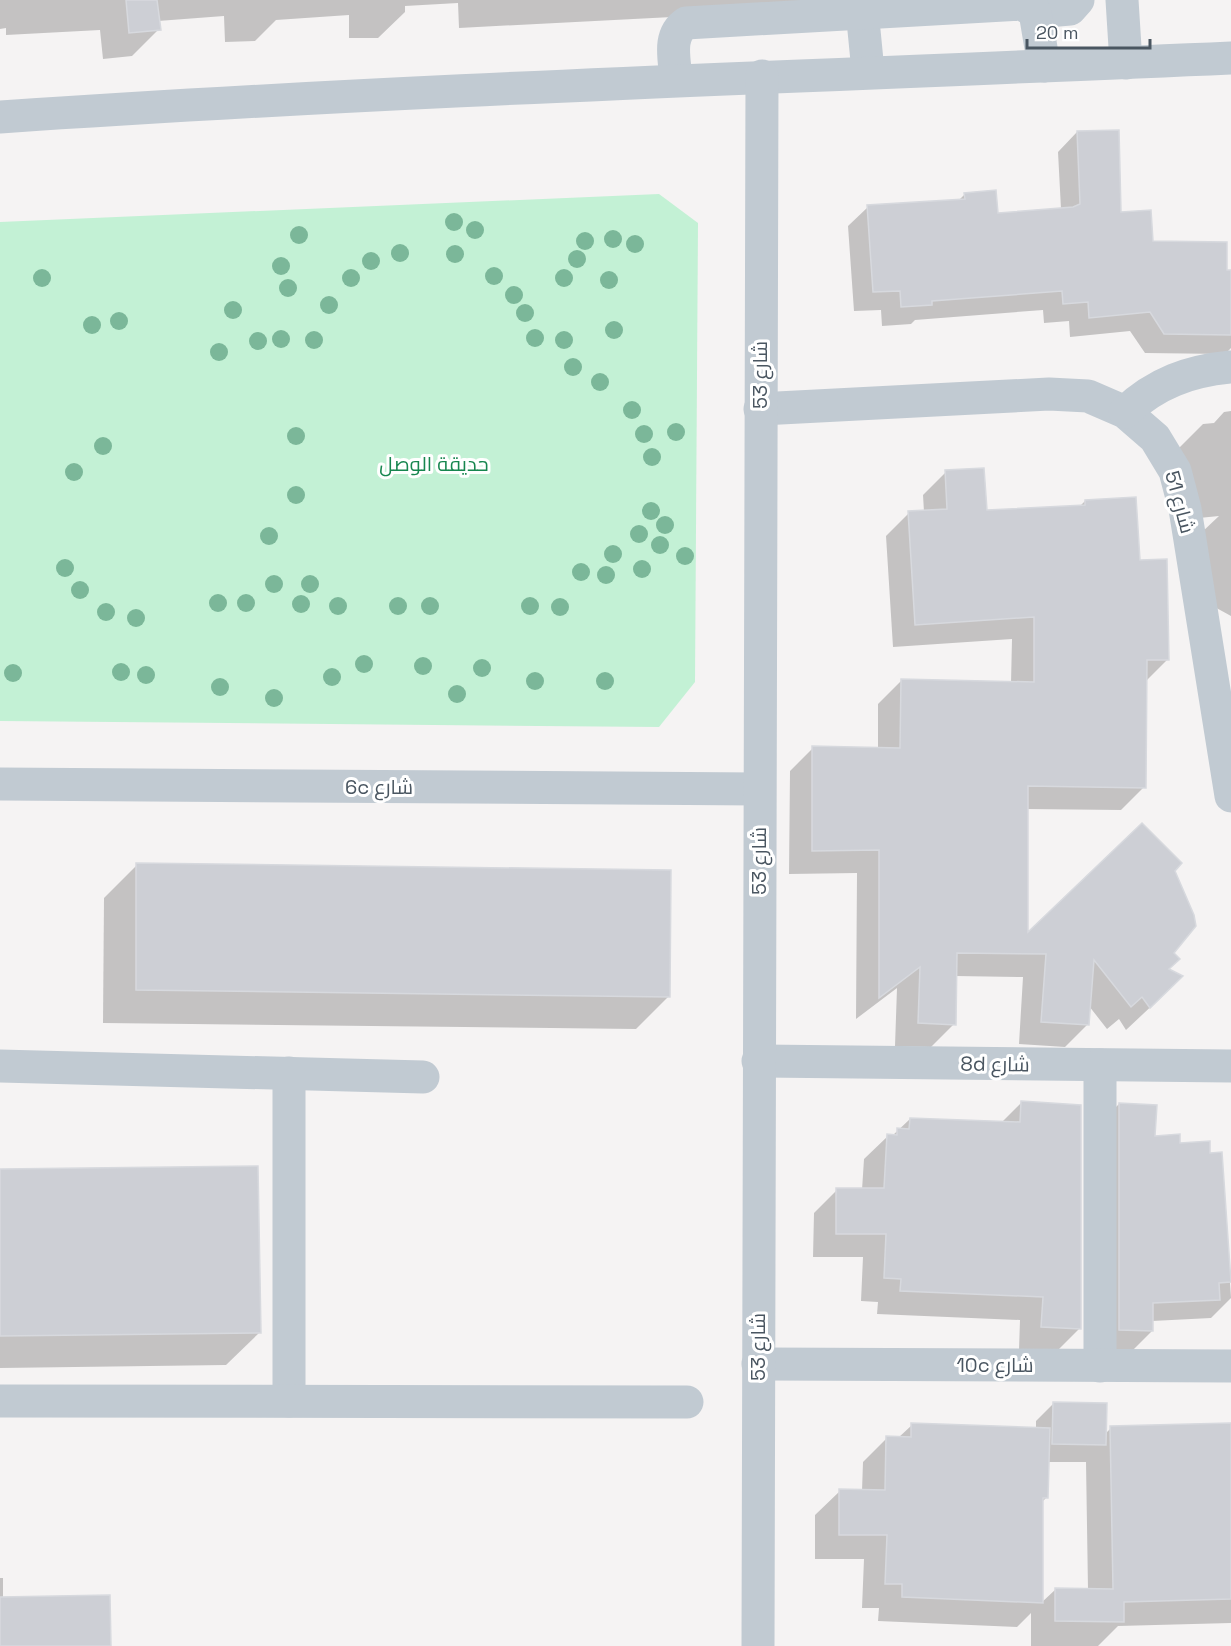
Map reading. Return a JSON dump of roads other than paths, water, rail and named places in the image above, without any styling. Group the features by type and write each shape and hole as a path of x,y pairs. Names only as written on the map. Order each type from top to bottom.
{"street":[{"path":"676,80 674,37 679,28 686,24 861,6 1022,4 1035,12 1070,9 1078,0"},
{"path":"1122,0 1126,63"},
{"path":"861,6 868,71"},
{"path":"1035,12 1044,66"},
{"path":"0,117 272,99 868,71 1231,58"},
{"name":"شارع 53","path":"758,1646 762,76"},
{"path":"1125,412 1142,396 1163,383 1185,374 1231,367"},
{"name":"شارع 51","path":"760,409 1049,394 1088,396 1125,412 1155,438 1175,471 1185,509 1231,796"},
{"name":"6c شارع","path":"0,784 759,789"},
{"name":"8d شارع","path":"758,1061 1231,1066"},
{"path":"0,1065 423,1077"},
{"path":"1100,1065 1100,1366"},
{"path":"289,1073 290,1401"},
{"name":"10c شارع","path":"758,1364 1231,1366"},
{"path":"0,1401 687,1402"}],"park label":[{"name":"حديقة الوصل","path":"434,464"}]}
